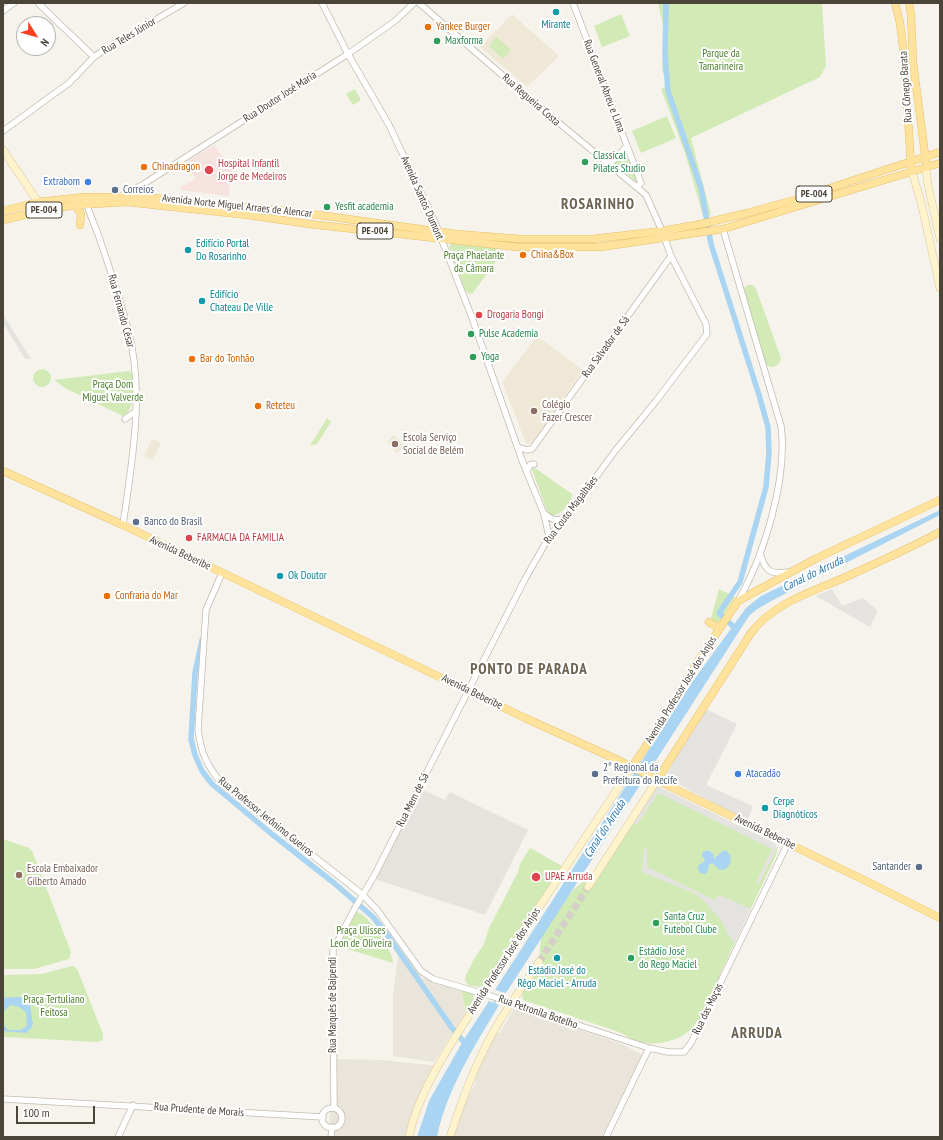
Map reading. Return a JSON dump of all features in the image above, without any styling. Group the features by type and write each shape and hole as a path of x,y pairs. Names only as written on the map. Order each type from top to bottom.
{"main road":[{"name":"Rua Cônego Barata","path":"895,3 900,23 904,55 912,172"},
{"name":"Rua Cônego Barata","path":"909,3 912,15 913,62 926,168"},
{"path":"3,150 38,202"},
{"name":"Avenida Norte Miguel Arraes de Alencar","path":"3,220 75,205 86,200 133,203 248,215 309,224 440,236 521,239 592,239 716,221 798,199 851,180 940,152"},
{"name":"Avenida Norte Miguel Arraes de Alencar","path":"3,211 38,202 86,200 121,196 143,197 297,212 440,236 517,247 602,247 720,229 940,163"},
{"path":"926,168 928,185 940,239"},
{"path":"912,172 921,202 940,288"},
{"path":"75,205 81,214 80,225"},
{"name":"Avenida Beberibe","path":"3,470 123,525 528,719 634,768 940,918"},
{"name":"Avenida Professor José dos Anjos","path":"409,1137 427,1089 438,1066 457,1034 526,926 634,768 720,627 738,601 789,572 940,500"},
{"path":"588,887 653,778 696,717 751,633 761,621 794,599 848,576 940,532"},
{"path":"709,622 720,627"},
{"path":"450,1137 460,1104 495,1028 509,1002 539,962"}],"street":[{"path":"3,11 14,3"},
{"path":"38,3 94,56"},
{"name":"Rua Teles Júnior","path":"3,131 67,85 94,56 184,3"},
{"name":"Avenida Santos Dumont","path":"322,3 348,54 389,125 440,236 527,472 544,514 549,537"},
{"name":"Rua Doutor José Maria","path":"121,196 142,185 348,54 396,21 414,3"},
{"name":"Rua Regueira Costa","path":"419,3 524,94 646,195 662,230"},
{"name":"Rua General Abreu e Lima","path":"573,3 641,183 638,186 634,185"},
{"path":"609,165 627,146"},
{"path":"142,185 143,197"},
{"name":"Rua Fernando César","path":"86,200 100,238 128,330 135,368 135,412 123,525"},
{"path":"720,229 774,401 782,432 780,480 771,515 749,582 738,601"},
{"path":"662,230 671,256"},
{"name":"Rua Salvador de Sá","path":"518,447 529,450 536,444 671,256"},
{"name":"Rua Couto Magalhães","path":"469,690 525,580 549,537 707,334 706,324 671,256"},
{"path":"124,419 135,412"},
{"path":"527,472 530,466 534,464"},
{"path":"544,514 552,520 561,520 566,517"},
{"path":"760,552 763,562 768,570 775,573 789,572"},
{"name":"Rua Professor Jerônimo Gueiros","path":"222,572 206,610 198,729 200,747 207,763 223,786 378,911 421,971 427,976"},
{"name":"Rua Mem de Sá","path":"356,907 469,690"},
{"name":"Rua das Moças","path":"649,1048 668,1052 684,1052 688,1049 788,843"},
{"name":"Rua Marquês de Baipendi","path":"334,1108 334,950 356,907"},
{"name":"Rua Petronila Botelho","path":"427,976 649,1048"},
{"path":"606,1137 649,1048"},
{"name":"Rua Prudente de Morais","path":"3,1099 133,1105 196,1111 323,1117"},
{"path":"118,1137 133,1105"},
{"path":"334,1108 338,1109 341,1113 342,1120 339,1125 332,1128 324,1123 323,1117 327,1109 334,1108"},
{"path":"331,1137 332,1128"}],"shaded area":[{"path":"512,14 559,56 527,87 480,47"},
{"name":"Hospital Infantil Jorge de Medeiros","path":"214,145 241,180 230,179 229,196 180,190 180,188 196,178 190,172 187,174 179,166"},
{"path":"3,316 31,359 25,359 3,323"},
{"name":"Colégio Fazer Crescer","path":"537,336 583,370 534,441 527,446 502,382"},
{"name":"Escola Serviço Social de Belém","path":"394,435 404,446 397,453 387,442"},
{"path":"152,439 161,443 153,460 144,456"},
{"path":"832,589 842,606 863,598 878,611 870,627 816,596"},
{"path":"706,709 737,724 706,785 753,806 747,821 665,777 696,723"},
{"path":"657,786 774,843 776,845 776,850 759,884 756,883 772,849 697,812 658,793 637,825 633,822"},
{"path":"421,789 445,800 450,792 528,830 485,915 375,879"},
{"path":"644,848 647,849 647,867 714,900 719,895 751,909 734,944 720,919 704,901 694,893 642,872"},
{"path":"398,956 408,957 422,978 461,989 466,1012 434,1062 393,1056 393,996"},
{"path":"514,1008 622,1044 642,1055 602,1137 454,1137 462,1110 476,1081 474,1080 481,1063 496,1032 500,1033"},
{"path":"333,1059 382,1060 438,1066 419,1108 411,1137 329,1137"}],"green space":[{"name":"Parque da Tamarineira","path":"658,3 822,3 826,66 820,77 691,138 711,215 703,216 685,153 661,89 669,85 662,70 664,29"},
{"path":"621,14 630,36 602,47 594,26"},
{"path":"496,37 511,50 503,59 489,46"},
{"path":"355,89 361,100 353,105 346,94"},
{"path":"667,116 676,138 641,153 632,131"},
{"path":"625,151 627,152 639,181 638,183 615,164 615,162"},
{"name":"Praça Phaelante da Câmara","path":"452,243 494,247 500,252 499,257 472,294 465,290 449,247"},
{"path":"748,285 753,285 756,289 781,358 780,362 776,366 770,367 766,364 743,292 745,287"},
{"path":"42,369 48,372 51,378 48,384 42,387 36,384 33,378 36,372"},
{"name":"Praça Dom Miguel Valverde","path":"129,371 132,374 133,397 130,409 123,416 65,388 54,380"},
{"path":"327,418 331,422 317,444 310,444 315,438"},
{"path":"532,466 572,494 570,501 559,513 552,516 548,514 531,467"},
{"path":"719,589 735,597 717,624 711,618"},
{"name":"Santa Cruz Futebol Clube","path":"657,786 774,843 777,848 777,853 719,976 720,977 712,995 692,1029 672,1040 648,1043 638,1041 617,1031 523,1000 522,993 539,962 541,936 563,900 584,881 589,889"},
{"name":"Praça Tertuliano Feitosa","path":"3,839 29,848 32,851 71,952 69,959 34,969 3,969"},
{"path":"530,848 562,866 485,985 479,987 468,985 465,980 466,975 484,944 489,928 518,872 520,864"},
{"name":"Praça Ulisses Leon de Oliveira","path":"357,912 362,914 368,920 380,935 390,952 393,963 341,947 340,941"},
{"name":"Praça Tertuliano Feitosa","path":"72,966 78,971 103,1034 103,1040 97,1042 3,1037 3,975 42,974"},
{"path":"461,989 473,994 474,1001 466,1012"}],"water":[{"path":"940,510 940,515 773,600 749,616 506,993 495,990 693,681 746,608 761,596"},
{"path":"707,850 713,853 714,859 725,850 728,852 731,859 730,864 726,869 720,870 712,863 709,865 706,874 700,873 698,866 704,862 705,860 702,853"},
{"path":"17,997 28,1000 33,1023 32,1027 26,1033 3,1031 3,1024 3,998","holes":["12,1005 19,1007 26,1012 27,1026 21,1030 8,1030 3,1024 4,1011"]},
{"path":"489,1001 499,1005 454,1085 447,1102 437,1137 417,1137 429,1101 463,1041"}],"waterway":[{"path":"666,3 665,55 668,91 701,188 711,244 768,427 769,453 766,487 740,582 719,613 736,629"},
{"path":"202,640 195,673 191,739 195,755 202,771 212,784 334,883 373,917 388,936 452,1028 463,1041"},
{"name":"Canal do Arruda","path":"494,1004 501,992"}],"tunnel":[{"path":"539,962 588,887"}],"place":[{"name":"Mirante","path":"556,12"},
{"name":"Yankee Burger","path":"428,27"},
{"name":"Maxforma","path":"437,41"},
{"name":"Classical Pilates Studio","path":"585,162"},
{"name":"Chinadragon","path":"144,167"},
{"name":"Hospital Infantil Jorge de Medeiros","path":"209,170"},
{"name":"Extrabom","path":"88,182"},
{"name":"Correios","path":"115,190"},
{"name":"Yesfit academia","path":"327,207"},
{"name":"Edifício Portal Do Rosarinho","path":"188,250"},
{"name":"China&Box","path":"523,255"},
{"name":"Edifício Chateau De Ville","path":"202,301"},
{"name":"Drogaria Bongi","path":"479,315"},
{"name":"Pulse Academia","path":"471,334"},
{"name":"Yoga","path":"473,357"},
{"name":"Bar do Tonhão","path":"192,359"},
{"name":"Reteteu","path":"258,406"},
{"name":"Colégio Fazer Crescer","path":"534,411"},
{"name":"Escola Serviço Social de Belém","path":"395,444"},
{"name":"Banco do Brasil","path":"136,522"},
{"name":"FARMACIA DA FAMILIA","path":"189,538"},
{"name":"Ok Doutor","path":"280,576"},
{"name":"Confraria do Mar","path":"107,596"},
{"name":"2° Regional da Prefeitura do Recife","path":"595,774"},
{"name":"Atacadão","path":"738,774"},
{"name":"Cerpe Diagnóticos","path":"765,808"},
{"name":"Santander","path":"919,867"},
{"name":"Escola Embaixador Gilberto Amado","path":"19,875"},
{"name":"UPAE Arruda","path":"536,877"},
{"name":"Santa Cruz Futebol Clube","path":"656,923"},
{"name":"Estádio José do Rêgo Maciel - Arruda","path":"557,958"},
{"name":"Estádio José do Rego Maciel","path":"631,958"}],"district":[{"name":"ROSARINHO","path":"598,205"},
{"name":"PONTO DE PARADA","path":"529,670"},
{"name":"ARRUDA","path":"757,1034"}]}
